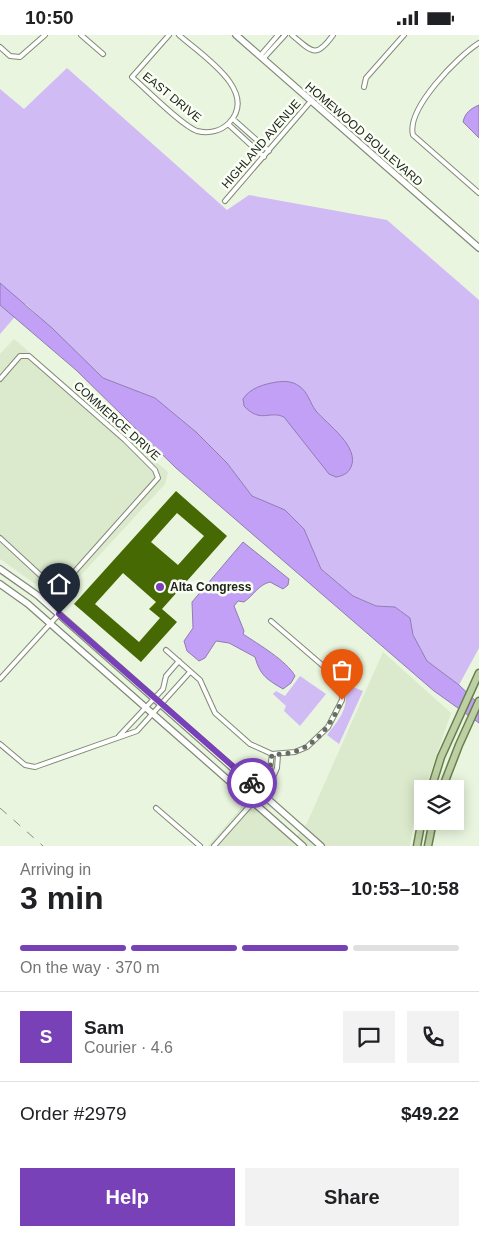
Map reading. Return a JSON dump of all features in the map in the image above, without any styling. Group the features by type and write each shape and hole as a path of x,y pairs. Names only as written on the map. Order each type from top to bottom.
{"main road":[{"name":"HOMEWOOD BOULEVARD","path":"236,35 478,245"},
{"path":"0,569 37,595 162,703 321,846"},
{"path":"0,584 14,593 50,623 303,846"},
{"path":"433,780 479,673"},
{"path":"445,780 479,701"},
{"path":"417,846 420,830"},
{"path":"428,846 431,830"}],"street":[{"path":"0,47 10,56 20,57 45,35"},
{"path":"82,35 103,54"},
{"name":"EAST DRIVE","path":"169,35 132,77 195,130 210,132 218,130 230,122"},
{"path":"179,35 227,77 234,86 238,102 230,122"},
{"path":"262,58 278,35"},
{"path":"262,58 285,35"},
{"path":"292,35 309,50 315,52 322,49 333,35"},
{"path":"364,87 366,78 404,35"},
{"path":"479,43 454,63 436,82 422,104 412,132 479,193"},
{"name":"HIGHLAND AVENUE","path":"225,201 311,101"},
{"path":"230,122 269,151"},
{"path":"230,122 264,157"},
{"name":"COMMERCE DRIVE","path":"0,379 20,356 29,356 125,440 156,470 158,475 157,481 60,589 52,586 0,538"},
{"path":"0,679 59,614"},
{"path":"166,650 200,680 213,710 218,716 250,743 258,749 272,754 278,755 295,752 307,747 319,738 335,717 342,700 343,691 336,677 271,621"},
{"path":"118,737 163,689 166,676 179,661"},
{"path":"0,744 25,765 35,767 137,731 190,672"},
{"path":"214,846 253,802 260,791 269,776 272,754"},
{"path":"260,791 274,777 278,755"},
{"path":"442,757 452,761"},
{"path":"156,808 200,846"}],"shaded area":[{"path":"67,68 227,210 249,195 387,220 479,300 479,648 459,685 427,661 413,635 410,618 395,607 376,606 353,596 321,569 304,529 285,510 252,496 227,463 196,432 155,398 103,378 26,304 0,334 0,89 24,109"},
{"path":"479,105 479,138 463,122 468,112"},
{"path":"0,283 52,328 103,378 155,398 196,432 227,463 252,496 285,510 304,529 321,569 353,596 376,606 395,607 410,618 413,635 427,661 459,685 479,704 479,723 434,691 176,468 76,370 0,305"},
{"path":"14,339 168,472 165,484 58,600 0,559 0,354"},
{"path":"277,382 291,382 302,388 316,411 341,436 347,444 353,459 347,473 336,477 329,474 284,417 279,415 260,416 244,406 243,399 253,389"},
{"path":"243,542 289,579 288,585 283,589 270,582 266,583 244,602 238,601 234,606 244,631 243,634 279,659 295,676 291,683 283,689 264,676 255,657 229,643 216,641 205,658 199,661 187,651 184,641 193,628 192,602"},
{"path":"383,652 451,713 428,780 414,780 414,822 410,846 208,846 247,801 293,841 307,823"},
{"path":"300,676 326,694 300,726 284,711 286,706 273,694 276,691 285,696"},
{"path":"346,684 363,691 339,744 327,735 343,712 346,700"}],"building":[{"name":"Alta Congress","path":"176,491 227,536 162,609 177,622 141,662 74,604","holes":["177,513 204,536 178,565 151,542","123,573 156,602 149,609 160,618 139,642 95,604"]}],"railway":[{"path":"0,808 43,846"}],"way so far":[{"path":"252,783 258,789 269,776 272,754 278,755 295,752 307,747 319,738 335,717 342,700"}],"place":[{"name":"Alta Congress","path":"160,587"}],"route":[{"path":"59,614 252,783"}]}
